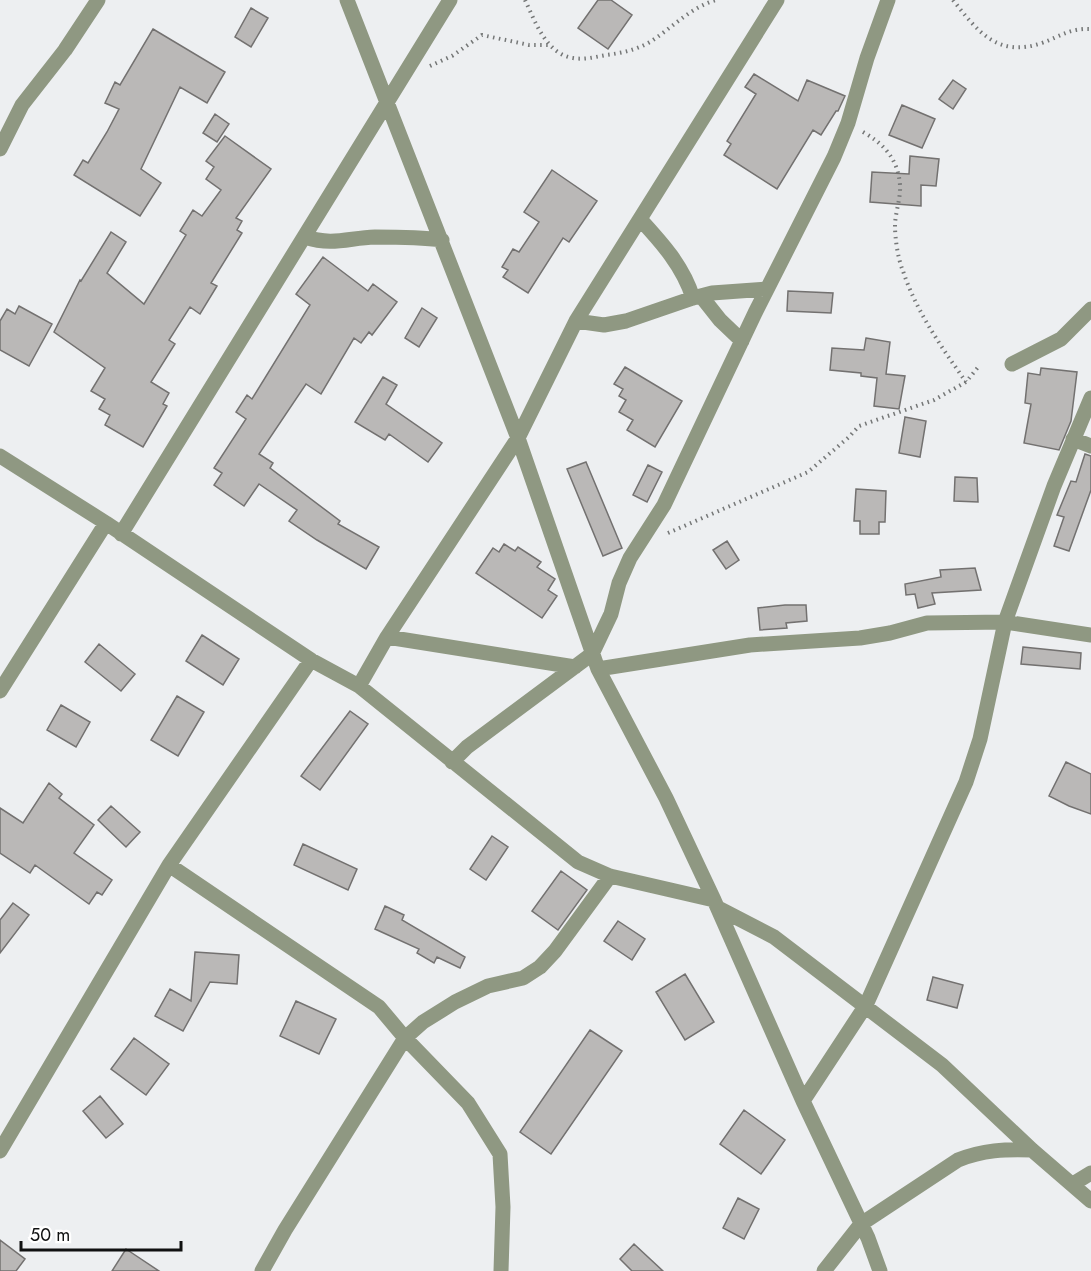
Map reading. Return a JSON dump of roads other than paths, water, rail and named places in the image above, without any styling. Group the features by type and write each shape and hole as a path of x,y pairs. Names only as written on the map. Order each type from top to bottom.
{"street":[{"path":"0,149 22,105 65,50 98,0"},
{"path":"347,0 518,438 598,669 666,798 717,904 880,1271"},
{"path":"121,534 450,0"},
{"path":"358,686 387,637 518,438 576,321 777,0"},
{"path":"452,762 467,747 592,654 611,614 619,582 630,558 664,505 767,289 834,157 848,123 867,58 888,0"},
{"path":"640,219 664,245 697,297 742,341"},
{"path":"305,237 320,242 375,237 424,237 441,240"},
{"path":"576,321 604,324 626,321 697,297 767,289"},
{"path":"1012,364 1061,339 1091,309"},
{"path":"803,1101 866,1005 966,782 980,739 1005,622 1053,486 1091,398"},
{"path":"1073,439 1091,446"},
{"path":"0,456 106,523 311,660 358,686 578,862 610,876 717,904 774,937 942,1065 1032,1150 1091,1201"},
{"path":"0,692 106,523"},
{"path":"598,669 750,645 860,638 927,623 1005,622 1091,635"},
{"path":"387,637 574,667"},
{"path":"0,1151 170,865 311,660"},
{"path":"170,865 379,1007 405,1038 468,1103 500,1154 503,1206 501,1271"},
{"path":"262,1271 285,1230 405,1038 423,1022 455,1002 488,986 524,978 540,967 555,951 610,876"},
{"path":"824,1271 861,1224 957,1160 999,1149 1032,1150"},
{"path":"1072,1184 1091,1173"}]}
